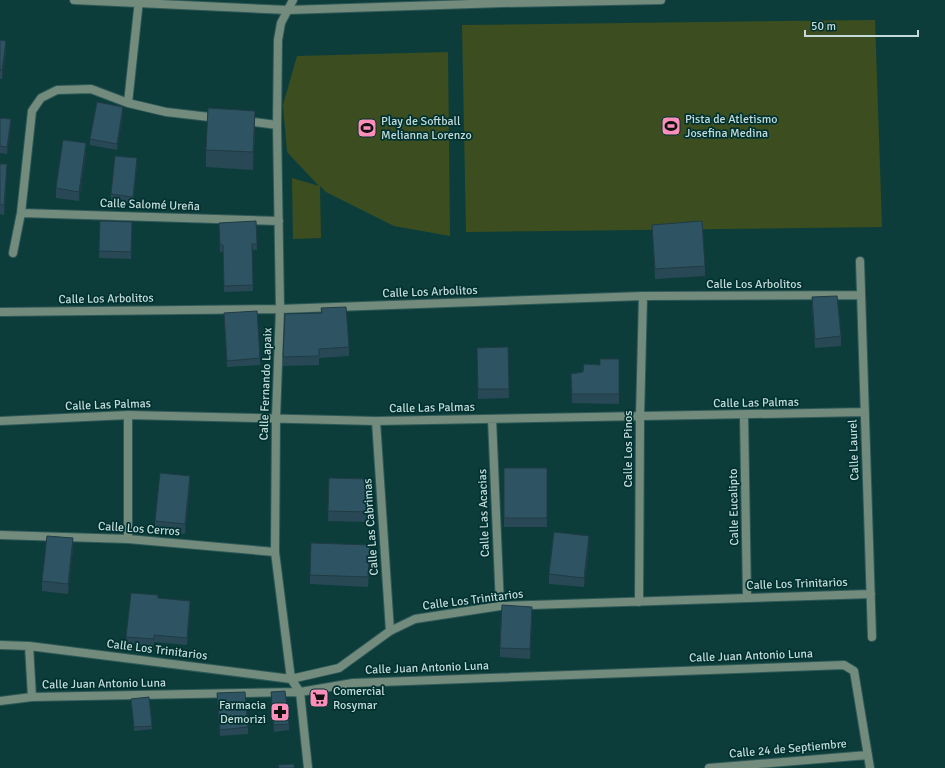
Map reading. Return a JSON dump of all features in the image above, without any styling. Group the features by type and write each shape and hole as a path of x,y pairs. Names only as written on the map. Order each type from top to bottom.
{"street":[{"path":"74,0 139,1 288,10 502,2 661,0"},
{"name":"Calle Fernando Lapaix","path":"293,0 282,23 278,40 277,125 280,309 276,418 275,552 291,679 300,692 308,768"},
{"path":"128,103 139,1"},
{"path":"13,253 21,213 32,111 41,98 57,90 92,89 128,103 166,112 277,125"},
{"name":"Calle Salomé Ureña","path":"21,213 279,221"},
{"name":"Calle Laurel","path":"860,261 872,637"},
{"name":"Calle Los Arbolitos","path":"0,312 280,309 643,296 861,295"},
{"name":"Calle Los Pinos","path":"639,602 640,417 643,296"},
{"name":"Calle Las Palmas","path":"0,421 128,415 376,421 865,412"},
{"path":"128,415 128,539"},
{"name":"Calle Eucalipto","path":"744,415 747,597"},
{"name":"Calle Las Acacias","path":"492,419 500,606"},
{"name":"Calle Las Cabrimas","path":"376,421 390,631"},
{"name":"Calle Los Cerros","path":"0,534 128,539 275,552"},
{"name":"Calle Los Trinitarios","path":"0,645 29,646 291,679 339,668 390,631 415,619 500,606 871,594"},
{"path":"29,646 32,697"},
{"name":"Calle Juan Antonio Luna","path":"0,701 32,697 300,692 369,682 844,665 854,671 868,754"},
{"path":"868,754 870,768"},
{"name":"Calle 24 de Septiembre","path":"709,768 868,754"}],"green space":[{"name":"Pista de Atletismo Josefina Medina","path":"875,20 882,227 466,232 462,25"},
{"name":"Play de Softball Melianna Lorenzo","path":"448,52 450,236 394,226 326,192 320,186 321,238 293,239 292,178 319,186 287,152 283,105 297,56"}],"building":[{"path":"0,40 6,41 2,70 0,70"},
{"path":"97,102 123,107 117,144 90,139"},
{"path":"208,108 255,111 253,152 206,150"},
{"path":"0,118 11,119 7,147 0,146"},
{"path":"63,140 86,143 79,192 56,188"},
{"path":"115,156 137,158 133,197 111,194"},
{"path":"0,164 7,164 4,205 0,205"},
{"path":"100,221 132,222 131,252 99,251"},
{"path":"256,221 257,244 252,244 253,285 224,286 223,245 220,245 219,223"},
{"path":"702,221 705,266 655,269 652,225"},
{"path":"837,296 841,336 815,339 812,297"},
{"path":"346,307 349,347 319,349 319,356 283,357 285,314 322,313 321,308"},
{"path":"257,311 260,358 227,361 224,313"},
{"path":"508,347 509,389 478,389 477,348"},
{"path":"600,359 619,359 619,394 572,394 571,374 583,372 584,364 600,365"},
{"path":"504,468 547,468 547,518 504,518"},
{"path":"160,473 190,476 185,524 155,521"},
{"path":"329,478 367,479 366,512 328,511"},
{"path":"554,532 589,536 584,578 549,574"},
{"path":"47,536 73,538 68,584 42,581"},
{"path":"311,543 370,545 368,577 310,575"},
{"path":"131,593 158,595 158,598 190,601 187,638 154,635 154,639 126,637"},
{"path":"502,605 532,607 530,649 500,648"},
{"name":"Farmacia Demorizi","path":"285,691 289,724 274,725 271,692"},
{"path":"245,692 248,727 220,730 217,693"},
{"path":"149,697 152,726 134,727 131,699"},
{"path":"294,764 294,768 279,768 278,765"}],"place":[{"name":"Pista de Atletismo Josefina Medina","path":"671,126"},
{"name":"Play de Softball Melianna Lorenzo","path":"367,128"},
{"name":"Comercial Rosymar","path":"319,698"},
{"name":"Farmacia Demorizi","path":"280,712"}]}
